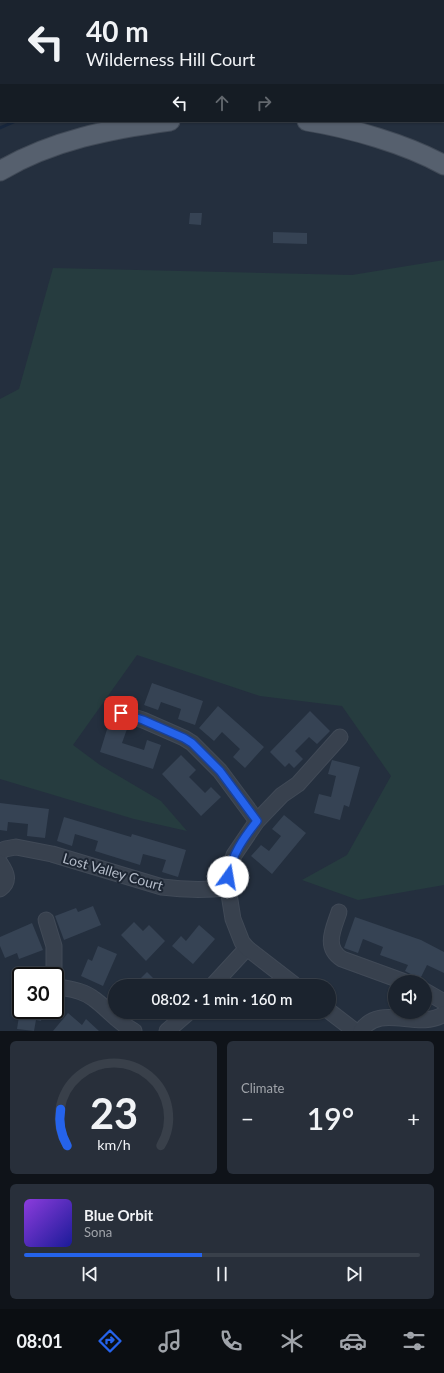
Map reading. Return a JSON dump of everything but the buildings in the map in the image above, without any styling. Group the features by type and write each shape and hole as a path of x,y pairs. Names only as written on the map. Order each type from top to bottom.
{"main road":[{"path":"0,171 15,162 48,147 86,136 163,122"},
{"path":"312,122 362,133 415,151 444,165"}],"street":[{"path":"121,713 143,720 192,743 220,771 257,821"},
{"path":"287,979 247,948 242,942 233,919 228,888 230,867 234,855 257,821 282,795 298,784 340,737"},
{"name":"Lost Valley Court","path":"0,852 4,849 16,847 52,854 162,887 204,890 228,888"},
{"path":"0,863 6,872 7,879 5,884 0,889"},
{"path":"339,912 331,942 335,955 388,976"},
{"path":"46,920 54,946 54,967"},
{"path":"218,979 247,948"},
{"path":"64,988 80,992 93,998 123,1028"},
{"path":"432,995 444,1002"},
{"path":"361,1031 365,1025 375,1019 423,1023 430,1022 444,1014"},
{"path":"336,1016 355,1031"},
{"path":"167,1031 180,1019"}],"green space":[{"path":"444,260 444,885 358,900 302,880 347,855 391,776 342,706 260,696 137,655 73,745 100,765 161,801 187,831 134,819 0,779 0,399 19,389 53,268 352,275"}],"waterway":[{"path":"0,128 14,122"}],"route":[{"path":"121,713 143,720 192,743 220,771 257,821 234,855 228,877"}]}
